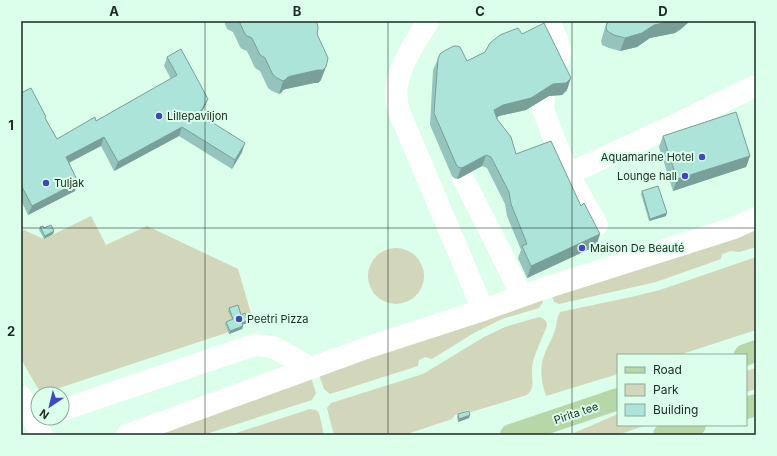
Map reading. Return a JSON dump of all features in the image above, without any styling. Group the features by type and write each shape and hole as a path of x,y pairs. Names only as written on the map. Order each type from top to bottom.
{"main road":[{"name":"Pirita tee","path":"511,435 617,398"},
{"path":"664,435 692,426"}],"street":[{"path":"428,21 402,66 396,90 398,107 482,310"},
{"path":"548,21 557,39 560,51 558,61 550,77 544,96 543,110 568,174 597,225"},
{"path":"568,174 672,127 756,86"},
{"path":"463,178 522,296"},
{"path":"127,435 369,347 482,310 542,288 734,228 756,218"},
{"path":"70,407 254,345 273,347 310,368"},
{"path":"21,396 30,415"}],"green space":[{"path":"91,216 106,245 147,226 238,269 253,320 226,333 65,386 36,386 21,359 21,232 24,230 44,239"},
{"path":"756,225 756,247 740,252 731,251 722,254 721,259 656,282 559,304 554,302 552,297"},
{"path":"390,248 402,248 412,252 420,260 424,270 424,282 420,292 412,300 402,304 390,304 380,300 372,292 368,282 368,270 372,260 380,252"},
{"path":"756,257 756,330 682,354 617,354 617,374 546,396 541,369 546,350 555,330 560,312 660,290"},
{"path":"543,298 543,302 539,308 502,319 474,333 432,359 425,357 419,360 418,366 330,394 324,389 317,369"},
{"path":"539,317 545,320 547,326 534,358 532,368 532,385 530,392 527,395 471,412 468,410 455,415 452,419 404,435 334,435 327,408 331,403 423,374 484,337 505,327"},
{"path":"756,368 756,389 747,392 747,371"},
{"path":"310,374 316,393 312,400 203,435 142,435"},
{"path":"310,409 316,410 319,413 324,435 230,435"},
{"path":"617,414 617,426 644,426 617,435 569,435"}],"building":[{"path":"239,21 316,21 318,26 317,34 328,58 326,67 323,70 291,76 283,81 277,78 273,75 265,58 260,55 252,38 245,34"},
{"path":"608,21 672,21 654,25 642,33 625,38 607,31 606,27"},
{"path":"544,23 571,78 566,83 553,84 531,98 503,105 494,110 497,119 511,137 516,154 551,141 581,206 584,203 600,234 531,266 522,246 527,244 511,204 509,192 491,157 486,155 464,167 458,167 434,113 438,59 440,54 454,46 457,46 460,47 467,61 485,52 490,43 500,35 518,28 522,34"},
{"path":"181,49 208,99 199,114 245,143 235,160 182,127 118,162 104,137 66,157 78,182 32,206 21,185 21,93 31,88 57,139 95,117 96,121 177,75 167,57"},
{"name":"Aquamarine Hotel","path":"736,112 750,156 677,179 663,136"},
{"path":"658,186 667,213 650,219 642,191"},
{"path":"51,225 54,231 45,236 40,227 43,226 44,228"},
{"name":"Peetri Pizza","path":"238,305 241,315 245,313 248,320 242,323 243,326 230,331 226,322 233,319 229,308"},
{"path":"469,411 470,415 459,419 458,414"}],"place":[{"name":"Lillepaviljon","path":"159,116"},
{"name":"Aquamarine Hotel","path":"702,157"},
{"name":"Lounge hall","path":"685,176"},
{"name":"Tuljak","path":"46,183"},
{"name":"Maison De Beauté","path":"582,248"},
{"name":"Peetri Pizza","path":"239,319"}]}
